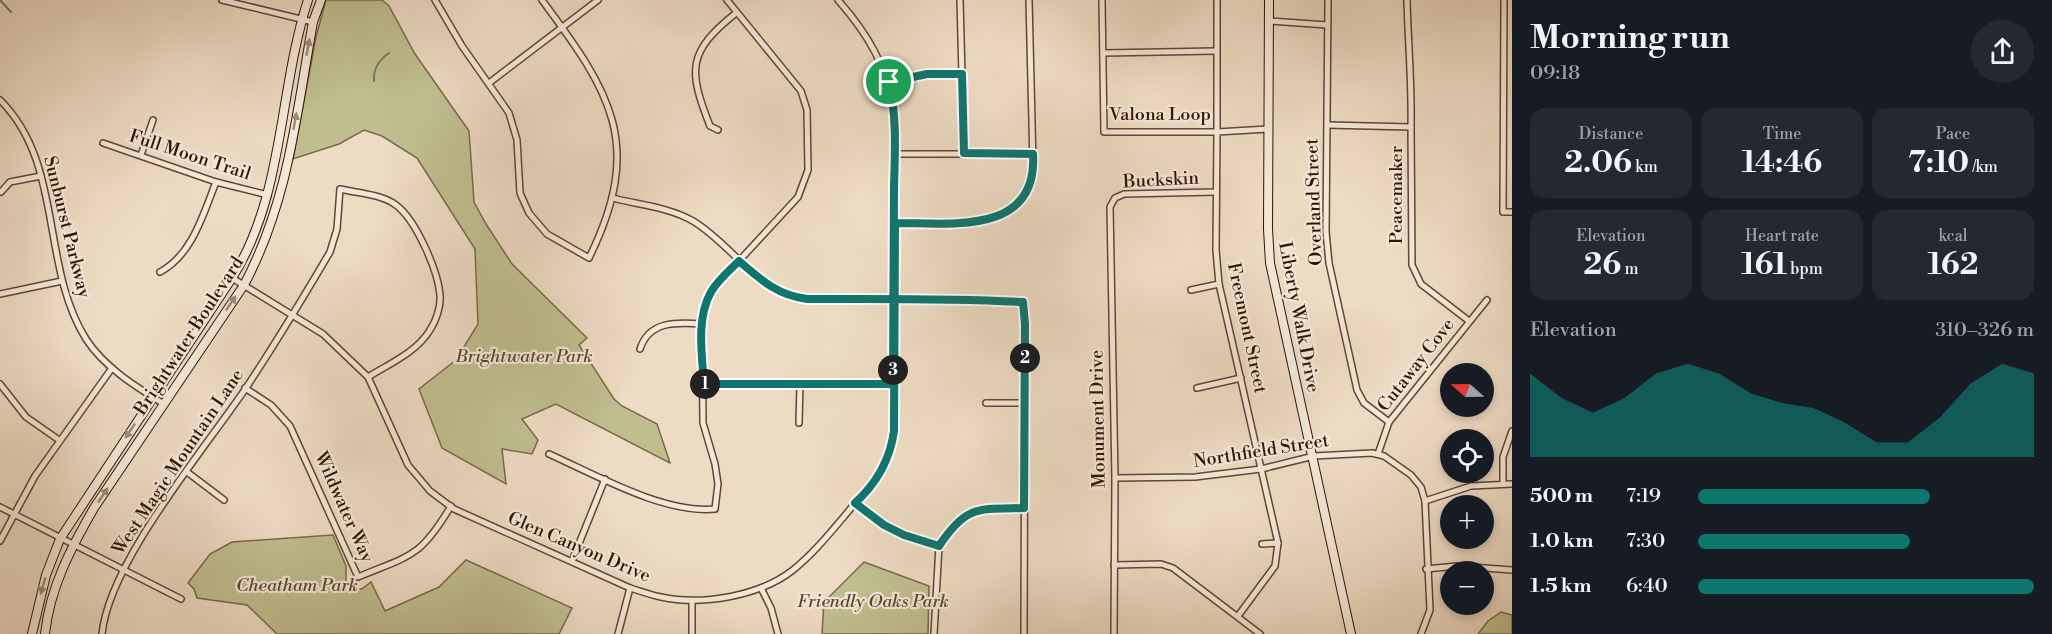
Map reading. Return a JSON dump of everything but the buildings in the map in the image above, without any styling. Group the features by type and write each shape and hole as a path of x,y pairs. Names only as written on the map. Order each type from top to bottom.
{"street":[{"path":"222,0 243,3 313,22"},
{"name":"Brightwater Boulevard","path":"32,634 46,575 60,539 232,278 255,236 268,195 302,20 308,0"},
{"name":"Brightwater Boulevard","path":"45,634 54,589 73,545 94,508 244,285 262,249 282,193 313,22 321,0"},
{"path":"435,0 449,27 489,82 513,123 520,193 529,213 547,234 589,258 606,222 613,198 617,163 610,113 588,63 542,0"},
{"path":"489,82 598,0"},
{"path":"549,454 672,506 695,511 715,510 718,484 703,423 702,324 710,294 792,205 803,189 808,170 806,105 796,82 727,0"},
{"name":"Glen Canyon Drive","path":"232,278 294,314 339,347 368,377 408,465 430,491 451,506 630,588 660,597 692,601 760,588 791,572 814,552 872,486 890,452 894,431 894,112 889,82 871,41 838,0"},
{"path":"960,0 964,153"},
{"path":"895,223 962,222 995,218 1016,204 1031,179 1033,154 1029,0"},
{"name":"Valona Loop","path":"1102,0 1104,132 1217,132 1217,0"},
{"name":"Liberty Walk Drive","path":"1269,0 1268,229 1270,263 1314,456 1351,634"},
{"name":"Overland Street","path":"1328,0 1326,232 1329,263 1357,390 1364,403 1389,422"},
{"path":"1407,0 1408,56 1412,89 1411,127"},
{"path":"1504,0 1503,212 1512,212"},
{"path":"718,130 710,126 698,94 695,70 700,51 709,36 736,13"},
{"path":"1270,21 1327,26"},
{"path":"1103,53 1216,51"},
{"path":"889,82 927,74 962,74"},
{"name":"Sunburst Parkway","path":"0,100 27,134 41,176 62,281 70,305 87,340 112,368 164,404"},
{"path":"141,154 153,120"},
{"name":"Peacemaker","path":"1327,125 1411,127 1412,265 1421,284 1469,321"},
{"path":"1217,132 1268,129"},
{"name":"Freemont Street","path":"1217,132 1215,192 1219,284 1278,543 1277,559 1271,573 1238,616"},
{"name":"Full Moon Trail","path":"103,143 141,154 216,182 268,195"},
{"path":"895,154 1033,154"},
{"path":"1,192 10,182 41,176"},
{"path":"160,272 175,264 190,241 216,182"},
{"name":"West Magic Mountain Lane","path":"102,634 109,604 124,570 148,528 246,388 294,314 330,252 337,229 340,189 380,197 394,203 407,215 436,276 440,297 437,317 418,345 368,377"},
{"name":"Buckskin","path":"1111,204 1124,194 1215,192"},
{"path":"613,198 657,208 689,219 710,234 767,286 796,297 1023,302 1024,634"},
{"name":"Monument Drive","path":"1111,204 1115,478 1114,634"},
{"path":"0,294 62,281"},
{"path":"1191,290 1219,284"},
{"name":"Cutaway Cove","path":"1378,454 1389,422 1487,300"},
{"path":"640,349 645,335 657,327 680,323 702,324"},
{"path":"0,541 13,514 59,440 112,368"},
{"path":"1197,388 1241,378"},
{"path":"0,384 26,417 59,440"},
{"path":"704,384 893,384"},
{"path":"799,423 800,384"},
{"name":"Wildwater Way","path":"246,388 271,405 290,426 358,577 415,553 432,538 451,506"},
{"path":"986,403 1025,403"},
{"path":"1503,483 1503,457 1512,431"},
{"path":"1378,454 1411,475 1421,487 1425,501 1426,568 1430,610 1421,634"},
{"name":"Northfield Street","path":"1115,478 1195,477 1261,469 1314,456 1378,454"},
{"path":"187,472 224,500"},
{"path":"572,561 605,478"},
{"path":"1425,501 1467,488 1512,484"},
{"path":"855,503 884,525 904,535 939,546"},
{"path":"0,507 181,599"},
{"path":"934,634 939,546 954,524 968,513 1024,508"},
{"path":"1262,544 1278,543"},
{"path":"1114,565 1161,564 1173,568 1260,634"},
{"path":"1426,568 1457,566 1512,570"},
{"path":"618,634 630,588"},
{"path":"760,588 771,608 778,634"},
{"path":"692,601 692,634"}],"green space":[{"name":"Brightwater Park","path":"326,0 382,0 389,6 415,54 469,131 474,202 486,224 512,264 587,338 579,345 614,399 622,406 657,424 670,463 556,404 522,419 538,440 532,454 502,449 506,484 442,448 419,389 456,360 478,324 475,249 417,158 382,136 364,130 339,144 293,159 316,37"},
{"name":"Cheatham Park","path":"333,535 346,566 346,584 350,588 362,589 371,582 385,611 439,587 466,560 572,608 559,634 277,634 247,605 197,598 194,589 188,583 210,554 232,542"},
{"name":"Friendly Oaks Park","path":"864,562 929,586 928,634 822,634 824,602"},
{"path":"1501,612 1512,615 1512,634 1478,634 1488,621"}],"waterway":[{"path":"0,0 11,12"},
{"path":"374,81 377,65 389,53"}],"route":[{"path":"889,82 894,112 895,154 894,189 895,223 894,299 893,384 704,384 702,367 704,307 715,287 739,261 767,286 776,291 807,299 894,299 978,299 1023,302 1025,324 1024,508 997,508 968,513 954,524 939,546 904,535 884,525 855,503 872,486 886,463 894,431 893,384 894,299 895,223 980,222 995,218 1009,211 1023,197 1031,179 1033,154 964,153 962,74 927,74 889,82"}]}
